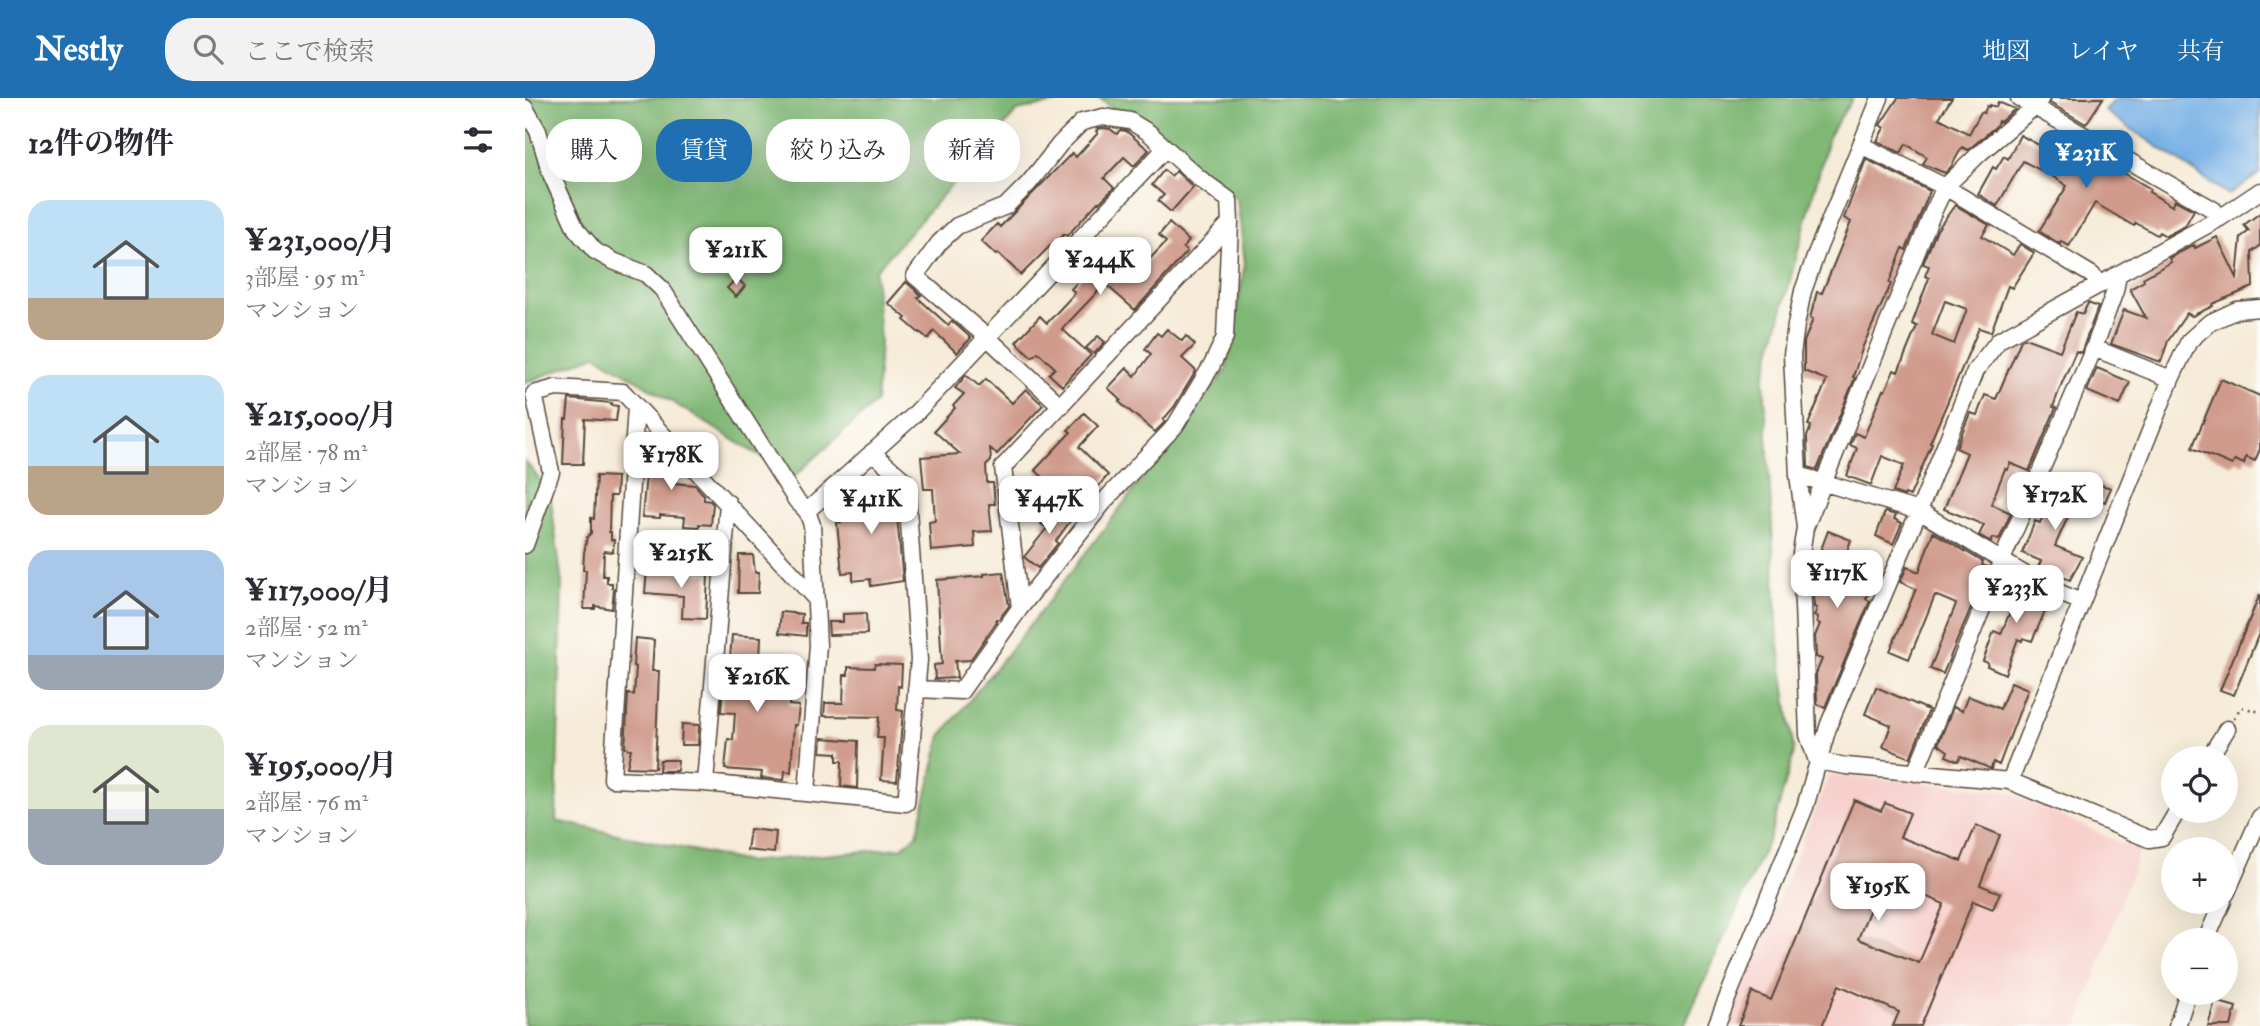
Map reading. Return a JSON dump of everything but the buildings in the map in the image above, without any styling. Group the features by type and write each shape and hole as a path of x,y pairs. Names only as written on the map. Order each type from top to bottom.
{"street":[{"path":"1805,528 1798,475 1792,355 1796,325 1803,291 1880,98"},
{"path":"2019,98 2038,102 2214,210 2220,218"},
{"path":"1817,761 1808,735 1801,553 1805,528 1945,187 2038,102"},
{"path":"525,108 538,131 551,174 576,229 595,251 646,274 662,289 796,500 807,511 812,525 818,645 807,793"},
{"path":"916,690 961,691 1020,608 1107,498 1175,426 1212,365 1225,337 1229,200 1164,149 1148,132 1130,121 1103,117 1082,122 1006,206 957,226 939,243 915,276 988,338 1061,406"},
{"path":"1861,145 1945,187 2092,275 2100,285"},
{"path":"807,511 913,416 1164,149"},
{"path":"1716,1026 1805,807 1829,724 1975,370 1999,340 2220,218 2260,191"},
{"path":"1020,608 1003,467 1230,223"},
{"path":"1915,773 2002,560 2094,348 2115,291 2118,275"},
{"path":"2010,780 2171,379 2189,341 2209,323 2237,310 2260,308"},
{"path":"2094,348 2171,379"},
{"path":"525,545 551,472 534,394 556,388 623,393 816,598"},
{"path":"636,406 612,779 705,783 906,803 919,660 906,482 872,452"},
{"path":"1798,475 1919,511 2044,586 2081,602"},
{"path":"705,783 728,503"},
{"path":"2216,746 2227,729"},
{"path":"1817,761 1915,773 2010,780 2149,839 2162,837 2170,823"},
{"path":"2238,867 2260,817"},
{"path":"2177,1026 2184,1005"}],"path":[{"path":"2227,729 2241,707 2260,712"}],"shaded area":[{"path":"1829,775 2003,790 2139,851 2078,1026 1727,1026"}],"green space":[{"path":"525,98 1079,98 1017,111 1010,119 924,119 924,182 954,182 875,271 880,342 876,402 794,477 596,355 525,383"},
{"path":"1098,98 1853,98 1829,135 1764,378 1778,638 1794,752 1771,834 1684,1026 525,1026 525,461 550,493 562,584 556,821 747,862 901,848 917,835 941,736 1031,624 1226,370 1245,263 1237,199"}],"water":[{"path":"2116,98 2260,98 2260,173 2229,195 2105,111"}]}
